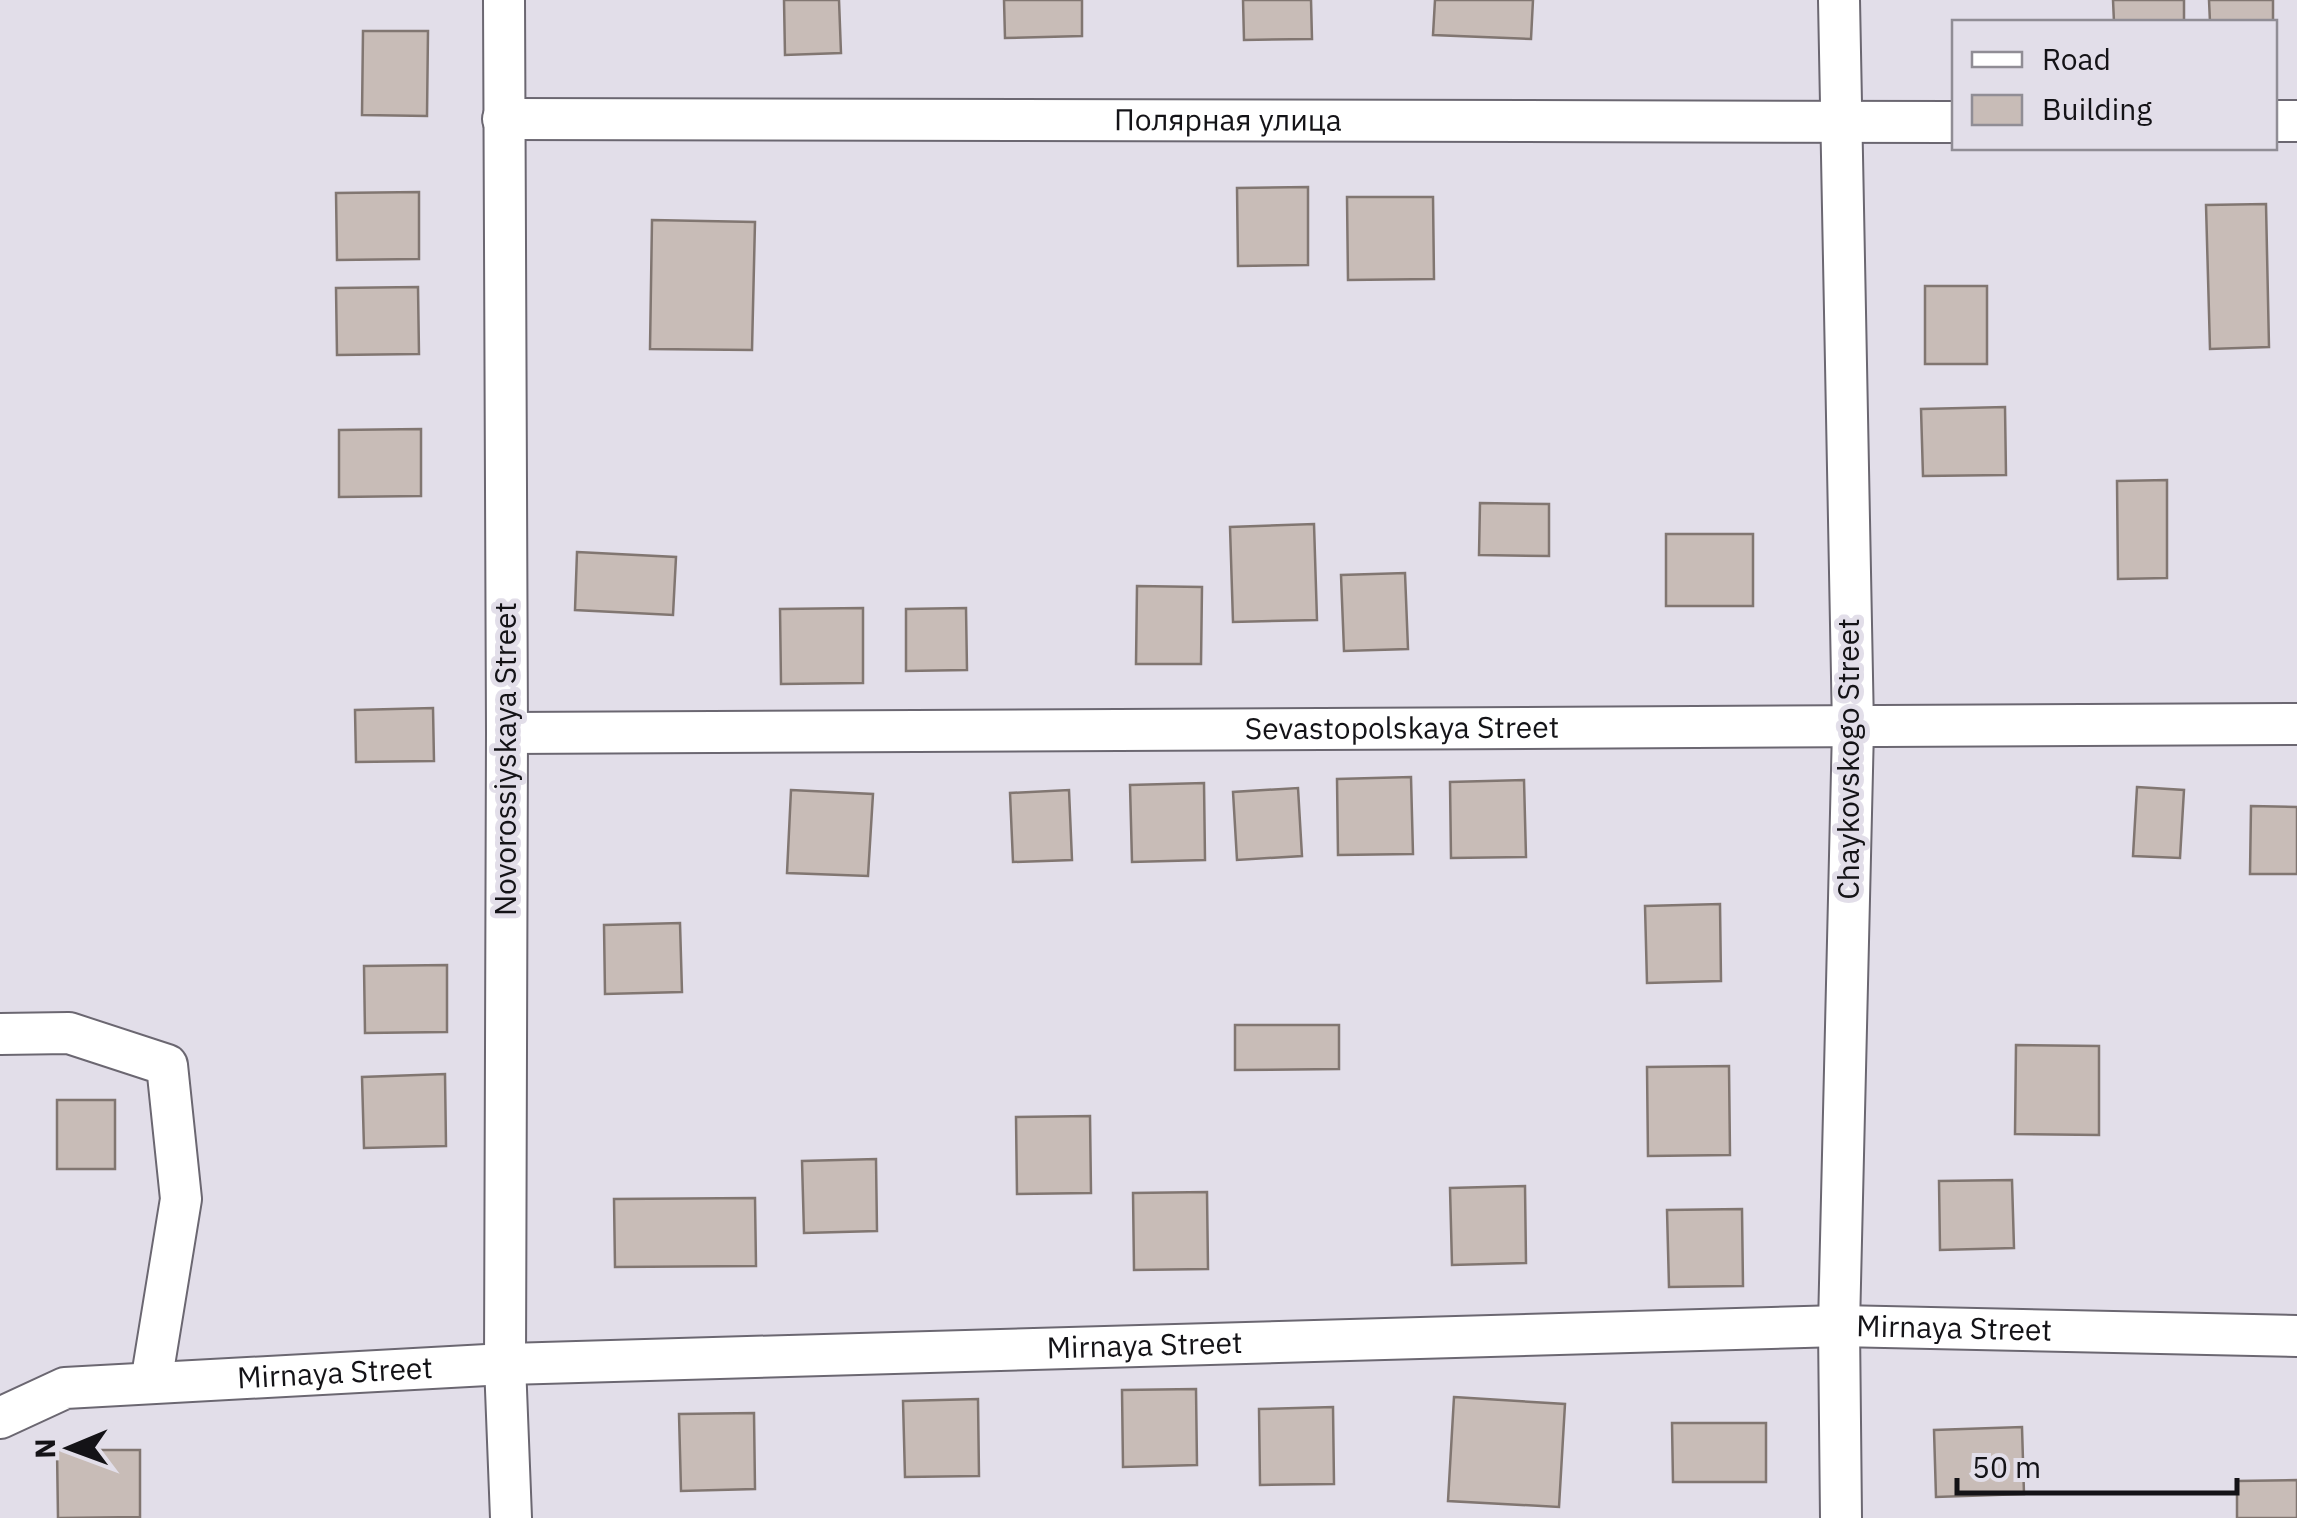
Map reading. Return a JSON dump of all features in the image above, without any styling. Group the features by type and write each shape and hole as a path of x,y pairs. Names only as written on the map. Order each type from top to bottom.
{"street":[{"name":"Novorossiyskaya Street","path":"504,0 508,733 505,1364 511,1518"},
{"name":"Chaykovskogo Street","path":"1839,0 1853,728 1839,1326 1841,1518"},
{"name":"Полярная улица","path":"503,119 1952,122"},
{"name":"Sevastopolskaya Street","path":"508,733 2297,724"},
{"path":"0,1034 69,1033 166,1065 181,1199 151,1383"},
{"name":"Mirnaya Street","path":"0,1418 66,1388 505,1364 1839,1326 2297,1336"}],"building":[{"path":"784,0 839,0 841,53 785,55"},
{"path":"1004,0 1082,0 1082,36 1005,38"},
{"path":"1243,0 1311,0 1312,39 1244,40"},
{"path":"1435,0 1533,0 1531,39 1433,35"},
{"path":"2113,0 2184,0 2184,20 2114,20"},
{"path":"2209,0 2273,0 2273,20 2210,20"},
{"path":"363,31 428,31 427,116 362,115"},
{"path":"1308,187 1308,265 1238,266 1237,188"},
{"path":"419,192 419,259 337,260 336,193"},
{"path":"1347,197 1433,197 1434,279 1348,280"},
{"path":"2266,204 2269,347 2210,349 2206,205"},
{"path":"652,220 755,222 752,350 650,349"},
{"path":"1925,286 1987,286 1987,364 1925,364"},
{"path":"418,287 419,354 337,355 336,288"},
{"path":"2005,407 2006,475 1923,476 1921,409"},
{"path":"421,429 421,496 339,497 339,430"},
{"path":"2167,480 2167,578 2118,579 2117,481"},
{"path":"1480,503 1549,504 1549,556 1479,555"},
{"path":"1314,524 1317,620 1233,622 1230,527"},
{"path":"1666,534 1753,534 1753,606 1666,606"},
{"path":"577,552 676,557 673,615 575,610"},
{"path":"1405,573 1408,649 1344,651 1341,575"},
{"path":"1137,586 1202,587 1201,664 1136,664"},
{"path":"863,608 863,683 781,684 780,609"},
{"path":"966,608 967,670 906,671 906,609"},
{"path":"433,708 434,761 356,762 355,710"},
{"path":"1411,777 1413,854 1338,855 1337,779"},
{"path":"1524,780 1526,857 1451,858 1450,782"},
{"path":"1204,783 1205,860 1132,862 1130,785"},
{"path":"2137,787 2184,790 2180,858 2133,856"},
{"path":"1298,788 1302,856 1237,860 1233,792"},
{"path":"791,790 873,794 868,876 787,873"},
{"path":"1069,790 1072,860 1013,862 1010,793"},
{"path":"2251,806 2297,807 2297,874 2250,874"},
{"path":"1720,904 1721,981 1647,983 1645,906"},
{"path":"680,923 682,992 605,994 604,925"},
{"path":"447,965 447,1032 365,1033 364,966"},
{"path":"1235,1025 1339,1025 1339,1069 1235,1070"},
{"path":"2016,1045 2099,1046 2099,1135 2015,1134"},
{"path":"1729,1066 1730,1155 1648,1156 1647,1067"},
{"path":"445,1074 446,1146 364,1148 362,1077"},
{"path":"57,1100 115,1100 115,1169 57,1169"},
{"path":"1090,1116 1091,1193 1017,1194 1016,1117"},
{"path":"876,1159 877,1231 804,1233 802,1161"},
{"path":"2012,1180 2014,1248 1940,1250 1939,1181"},
{"path":"1525,1186 1526,1263 1452,1265 1450,1188"},
{"path":"1207,1192 1208,1269 1134,1270 1133,1193"},
{"path":"755,1198 756,1266 615,1267 614,1199"},
{"path":"1742,1209 1743,1286 1669,1287 1667,1210"},
{"path":"1196,1389 1197,1465 1123,1467 1122,1390"},
{"path":"1454,1397 1565,1404 1559,1507 1448,1501"},
{"path":"978,1399 979,1476 905,1477 903,1401"},
{"path":"1333,1407 1334,1484 1260,1485 1259,1409"},
{"path":"754,1413 755,1489 681,1491 679,1414"},
{"path":"1672,1423 1766,1423 1766,1482 1673,1482"},
{"path":"2022,1427 2024,1494 1936,1497 1934,1430"},
{"path":"57,1450 140,1450 140,1517 58,1518"},
{"path":"2297,1480 2297,1518 2237,1518 2237,1481"}]}
